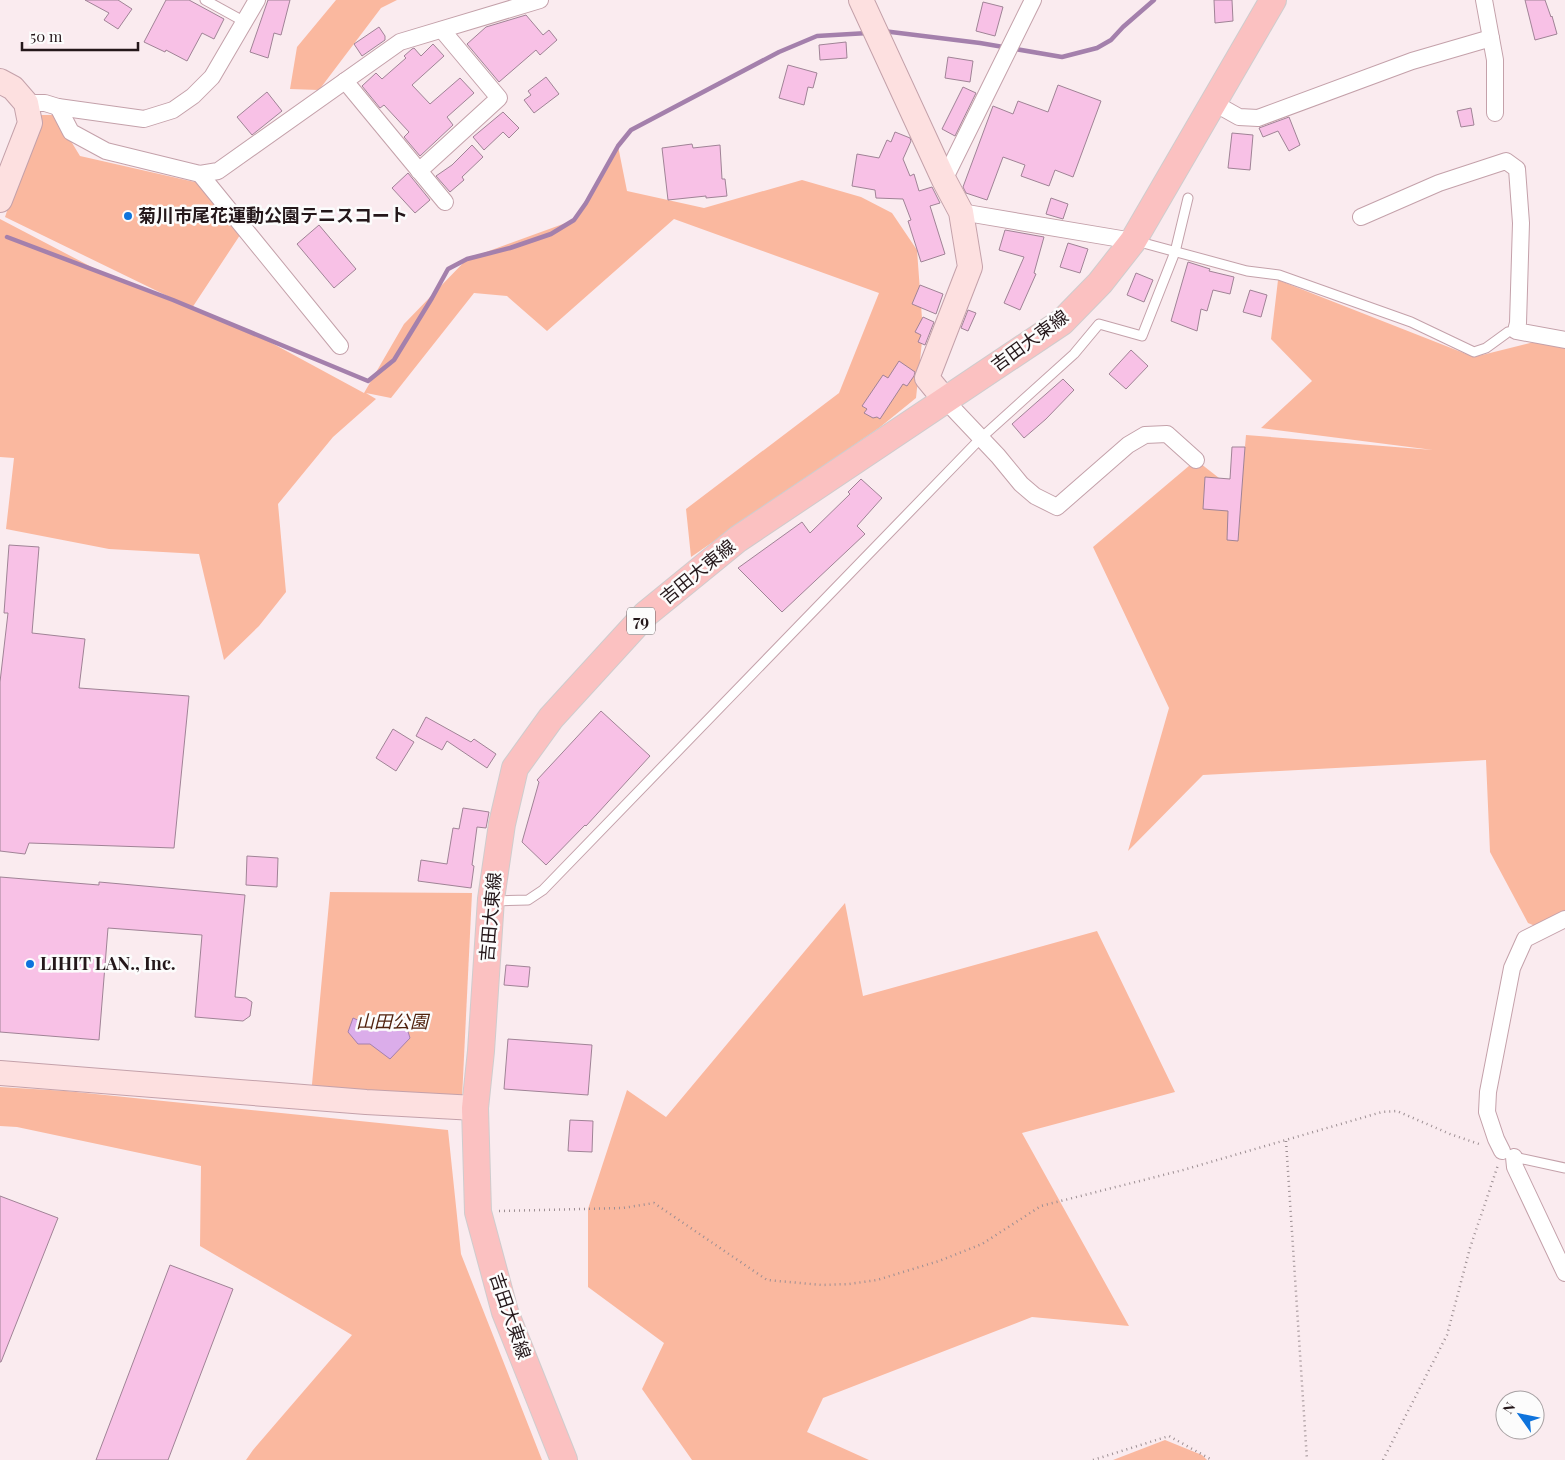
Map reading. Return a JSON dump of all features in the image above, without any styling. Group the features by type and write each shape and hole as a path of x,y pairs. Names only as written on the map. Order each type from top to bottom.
{"main road":[{"name":"吉田大東線","path":"564,1460 506,1312 478,1212 475,1108 481,1051 491,901 502,824 515,768 551,718 646,614 738,539 1062,322 1100,283 1133,241 1273,0"}],"street":[{"path":"26,103 45,103 58,107 144,119 173,110 194,96 212,77 257,0"},
{"path":"58,107 71,132 106,150 200,174 218,171 400,42 521,3 540,0"},
{"path":"1484,0 1495,60 1495,113"},
{"path":"944,180 1015,38 1029,1"},
{"path":"865,10 944,180 961,212 970,267 927,378 1021,484 1035,496 1056,507 1128,444 1145,435 1167,434 1196,460"},
{"path":"419,171 499,98 442,30"},
{"path":"1214,103 1240,117 1258,118 1412,61 1490,38"},
{"path":"0,81 13,88 26,103 30,123 0,200"},
{"path":"345,81 445,202"},
{"path":"1361,217 1439,183 1506,161 1517,169 1521,223 1518,323 1516,331 1565,340"},
{"path":"200,174 340,346"},
{"path":"961,212 1133,241"},
{"path":"1565,919 1524,939 1512,968 1488,1092 1487,1112 1496,1139 1508,1154 1515,1167 1565,1273"},
{"path":"0,1073 366,1102 475,1108"}],"lane":[{"path":"205,0 245,22"},
{"path":"491,901 528,900 543,890 981,438 1074,354 1099,324 1142,336 1175,252 1188,198"},
{"path":"1133,241 1247,271 1279,275 1411,322 1474,352 1486,348 1508,332 1516,331"},
{"path":"1508,1154 1565,1168"}],"path":[{"path":"478,1212 623,1208 654,1203 766,1280 822,1285 849,1284 877,1280 948,1258 982,1244 1041,1206 1184,1170 1382,1112 1397,1111 1464,1139 1508,1154 1470,1248 1447,1335 1382,1460"},
{"path":"1286,1141 1307,1460"},
{"path":"1093,1460 1168,1436 1212,1460"}],"green space":[{"path":"336,0 397,0 381,8 319,90 290,89 297,47"},
{"path":"39,115 55,115 80,156 199,183 244,229 192,308 5,217"},
{"path":"618,146 627,191 704,208 802,180 861,197 892,213 917,250 923,332 916,398 879,428 691,557 686,509 839,393 879,293 674,219 547,331 507,296 474,293 391,398 366,393 376,399 333,437 278,504 286,592 259,626 224,660 199,554 109,549 6,529 14,458 0,457 0,219 105,274 255,334 364,393 404,324 467,259 574,220"},
{"path":"1278,280 1474,357 1538,341 1565,345 1565,912 1540,928 1528,923 1490,852 1486,760 1203,775 1128,851 1169,708 1093,547 1196,460 1241,492 1246,435 1433,450 1261,428 1312,381 1271,339"},
{"name":"山田公園","path":"330,892 472,893 462,1098 311,1095"},
{"path":"845,903 863,996 1097,931 1175,1092 1022,1133 1129,1326 1032,1317 823,1398 807,1432 869,1460 692,1460 642,1389 664,1343 588,1287 588,1209 627,1090 666,1117"},
{"path":"0,1087 66,1091 448,1130 461,1254 542,1460 246,1460 352,1335 200,1246 201,1166 17,1127 0,1126"},
{"path":"1165,1440 1202,1455 1207,1460 1113,1460"}],"shaded area":[{"path":"353,1018 374,1027 389,1024 406,1025 410,1038 390,1059 370,1044 358,1044 348,1032"}],"building":[{"path":"85,0 118,0 132,9 118,29 104,20 109,13"},
{"path":"166,0 189,0 224,19 214,39 202,33 187,61 166,50 165,52 144,42"},
{"path":"268,0 290,0 281,35 274,33 268,58 250,52"},
{"path":"1214,0 1232,0 1233,21 1215,23"},
{"path":"1525,0 1545,0 1557,34 1535,40"},
{"path":"983,2 1003,7 995,36 976,31"},
{"path":"526,15 543,35 549,30 557,40 540,55 536,50 499,82 467,44 486,27"},
{"path":"379,27 385,36 385,40 362,56 354,44"},
{"path":"846,42 847,58 820,60 819,45"},
{"path":"433,44 444,56 412,85 430,104 460,78 474,93 447,117 453,125 420,156 404,137 409,132 384,105 380,108 362,86 376,73 382,79 406,58 404,56 412,49 414,48 421,56"},
{"path":"948,57 973,61 970,82 945,78"},
{"path":"788,65 817,73 813,88 808,87 804,105 779,98"},
{"path":"546,77 559,94 534,113 524,100 531,95 528,91"},
{"path":"1058,85 1101,101 1073,177 1055,170 1049,186 1021,176 1025,165 1003,157 987,200 966,193 963,187 993,106 1013,114 1018,101 1048,112"},
{"path":"963,87 976,93 955,136 942,129"},
{"path":"267,92 282,111 252,135 237,117"},
{"path":"1471,108 1474,125 1461,127 1457,111"},
{"path":"503,112 519,128 509,138 503,132 484,150 473,137"},
{"path":"1289,117 1300,145 1289,151 1278,131 1263,137 1259,128"},
{"path":"895,132 910,138 911,141 903,159 910,176 914,174 919,191 932,187 940,203 930,206 945,254 921,262 908,221 911,220 903,199 876,198 875,190 852,186 857,154 879,158 887,140 891,142"},
{"path":"1232,133 1253,135 1250,170 1228,168"},
{"path":"692,144 693,148 720,145 722,179 725,179 727,196 668,200 662,148"},
{"path":"472,145 483,157 462,177 464,180 450,192 436,176 452,165"},
{"path":"408,173 430,200 415,213 392,188"},
{"path":"1051,198 1068,204 1063,219 1046,214"},
{"path":"319,225 356,269 334,288 297,244"},
{"path":"1005,230 1044,237 1034,273 1036,274 1020,310 1004,303 1024,257 999,250"},
{"path":"1068,243 1088,249 1080,273 1060,267"},
{"path":"1188,262 1210,269 1209,271 1234,277 1230,294 1213,290 1207,311 1201,309 1197,331 1171,321"},
{"path":"1136,273 1153,280 1144,302 1127,295"},
{"path":"920,285 943,294 936,314 912,304"},
{"path":"1250,290 1267,295 1261,317 1243,312"},
{"path":"968,310 976,313 968,331 961,328"},
{"path":"923,317 934,322 925,345 918,342 921,335 915,332"},
{"path":"1131,350 1148,366 1126,389 1109,374"},
{"path":"899,361 915,372 914,376 907,386 903,384 880,419 877,417 873,418 864,413 867,409 862,406 883,375 888,378"},
{"path":"1063,379 1074,390 1046,419 1024,438 1012,424"},
{"path":"1232,447 1245,447 1238,541 1227,540 1228,511 1203,509 1205,477 1230,479"},
{"path":"861,479 882,498 857,526 865,534 782,612 738,568 802,522 810,533 850,494 848,492"},
{"path":"9,545 39,547 32,633 85,639 79,688 189,696 174,848 29,843 25,854 0,851 0,682 8,613 4,613"},
{"path":"601,711 650,756 586,826 546,865 522,842 539,782 537,780"},
{"path":"426,717 471,742 474,739 496,754 487,768 447,741 442,750 416,736"},
{"path":"393,729 414,742 396,771 376,758"},
{"path":"463,808 489,812 486,828 477,827 471,888 418,881 421,860 447,864 453,828 459,829"},
{"path":"247,856 278,858 277,887 246,885"},
{"path":"0,877 99,885 99,882 245,895 235,997 246,998 252,1002 250,1016 243,1021 195,1017 202,935 108,928 99,1040 0,1032"},
{"path":"506,965 530,967 528,987 504,985"},
{"path":"508,1039 592,1045 588,1095 504,1089"},
{"path":"570,1120 593,1121 592,1152 568,1151"},
{"path":"0,1196 58,1218 1,1362 0,1362"},
{"path":"170,1265 233,1289 168,1460 96,1460"}],"waterway":[{"path":"883,31 980,43 1062,57 1097,48 1111,40 1154,0"},
{"path":"7,237 173,300 368,381 394,360 448,269 467,259 510,248 551,234 574,220 586,203 618,146 631,130 779,52 817,36 868,33"}],"place":[{"name":"菊川市尾花運動公園テニスコート","path":"128,216"},
{"name":"LIHIT LAN., Inc.","path":"30,964"}]}
